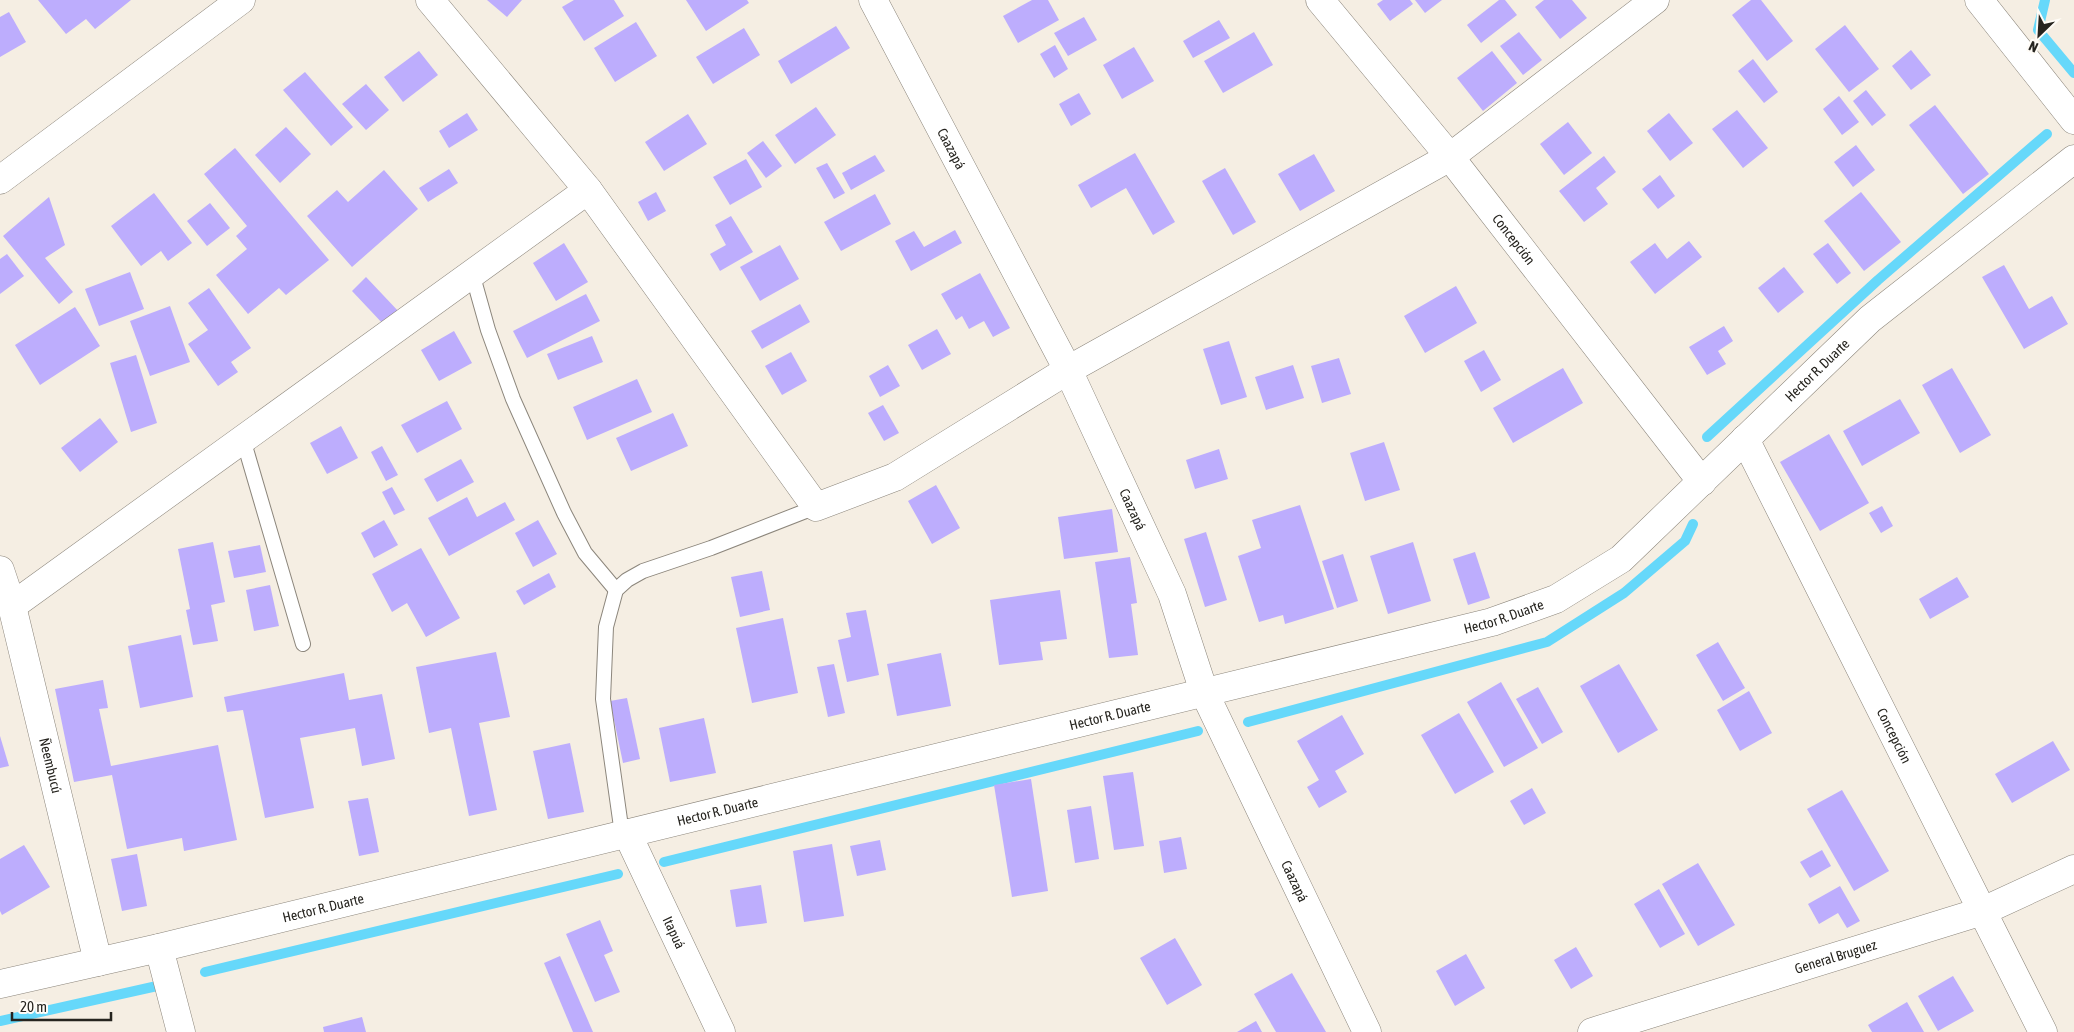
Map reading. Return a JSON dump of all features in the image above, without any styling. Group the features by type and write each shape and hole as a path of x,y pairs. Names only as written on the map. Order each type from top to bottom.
{"street":[{"path":"0,180 242,0"},
{"path":"430,0 588,190 816,507 895,477 1068,370 1450,157 1654,0"},
{"name":"Caazapá","path":"873,0 1068,370 1172,594 1204,692 1367,1032"},
{"name":"Concepción","path":"1320,0 1450,157 1702,482"},
{"path":"1979,0 2074,120"},
{"name":"Hector R. Duarte","path":"0,984 160,948 1492,622 1556,599 1621,559 1870,319 2074,158"},
{"path":"12,606 588,190"},
{"name":"Concepción","path":"1745,439 2043,1032"},
{"name":"Ñeembucú","path":"0,570 12,606 98,962"},
{"name":"Itapuá","path":"625,834 721,1032"},
{"name":"General Bruguez","path":"1592,1032 1983,911 2074,869"},
{"path":"160,948 181,1032"}],"lane":[{"path":"472,272 488,330 513,399 564,513 585,553 616,590"},
{"path":"243,439 303,644"},
{"path":"625,834 603,699 606,627 616,590 627,580 644,571 711,548 816,507"}],"building":[{"path":"38,0 131,0 95,29 86,19 66,34"},
{"path":"487,0 522,0 507,17"},
{"path":"574,0 614,0 624,16 584,41 562,7"},
{"path":"686,0 747,0 749,3 706,31"},
{"path":"1032,0 1048,0 1059,20 1018,43 1003,16"},
{"path":"1383,0 1410,0 1413,4 1390,21 1377,4"},
{"path":"1415,0 1442,0 1425,13"},
{"path":"1499,0 1505,0 1517,15 1481,43 1467,25"},
{"path":"1544,0 1572,0 1587,18 1560,39 1535,7"},
{"path":"1751,0 1761,0 1793,41 1767,61 1732,15"},
{"path":"9,12 26,42 0,57 0,17"},
{"path":"1084,17 1097,40 1068,56 1054,33"},
{"path":"1219,20 1230,38 1193,58 1183,41"},
{"path":"636,22 657,56 615,82 594,48"},
{"path":"1845,25 1879,69 1849,92 1815,49"},
{"path":"836,26 850,48 791,84 778,61"},
{"path":"744,28 760,55 713,84 696,57"},
{"path":"1254,32 1273,65 1223,93 1204,61"},
{"path":"1519,32 1542,60 1523,75 1500,46"},
{"path":"1055,45 1068,69 1054,78 1040,54"},
{"path":"1134,47 1154,81 1122,99 1103,65"},
{"path":"1911,50 1931,75 1911,90 1892,66"},
{"path":"419,51 438,75 403,102 384,77"},
{"path":"1492,51 1517,83 1483,111 1457,78"},
{"path":"1753,59 1778,92 1764,103 1738,71"},
{"path":"305,72 353,127 331,146 283,90"},
{"path":"366,84 389,110 366,130 342,104"},
{"path":"1866,90 1886,115 1872,126 1853,101"},
{"path":"1079,93 1091,114 1071,126 1059,104"},
{"path":"1839,96 1859,122 1842,135 1823,109"},
{"path":"1935,105 1989,174 1963,194 1909,125"},
{"path":"816,107 836,135 795,164 775,135"},
{"path":"1737,110 1768,148 1743,168 1712,129"},
{"path":"467,113 478,130 449,148 439,131"},
{"path":"1669,113 1693,143 1670,161 1647,131"},
{"path":"688,114 707,144 664,171 645,142"},
{"path":"1568,122 1592,153 1564,175 1540,144"},
{"path":"286,127 311,154 280,183 255,155"},
{"path":"763,141 782,166 766,178 747,153"},
{"path":"1856,145 1875,170 1853,187 1834,162"},
{"path":"235,148 329,260 286,295 279,288 248,314 216,275 247,249 236,236 247,226 204,174"},
{"path":"1135,153 1175,222 1153,235 1126,188 1091,208 1078,185"},
{"path":"1314,154 1335,191 1300,211 1278,174"},
{"path":"875,155 885,171 851,190 842,173"},
{"path":"1604,156 1616,172 1596,188 1608,204 1584,222 1559,191"},
{"path":"746,159 762,187 730,205 713,177"},
{"path":"827,163 845,193 834,199 816,168"},
{"path":"1225,168 1256,222 1233,235 1202,181"},
{"path":"449,169 458,183 428,202 419,188"},
{"path":"384,170 418,209 352,267 307,216 337,190 348,202"},
{"path":"1660,175 1675,196 1658,209 1642,189"},
{"path":"656,192 666,211 648,221 638,202"},
{"path":"1861,192 1901,242 1864,271 1824,221"},
{"path":"154,193 192,243 168,261 161,251 141,266 111,226"},
{"path":"875,194 891,224 841,251 824,222"},
{"path":"49,197 65,245 45,258 73,292 59,304 3,236"},
{"path":"210,203 230,228 207,246 187,221"},
{"path":"731,216 753,252 720,271 710,254 726,245 715,225"},
{"path":"955,230 962,243 911,271 895,241 914,231 924,247"},
{"path":"1689,241 1702,257 1655,294 1630,262 1655,243 1667,259"},
{"path":"564,243 588,282 556,301 533,263"},
{"path":"1828,243 1851,273 1837,284 1813,254"},
{"path":"780,245 799,279 760,301 740,267"},
{"path":"7,254 24,276 0,294 0,259"},
{"path":"2004,265 2029,309 2052,296 2068,324 2024,349 1982,277"},
{"path":"1784,267 1804,292 1778,313 1758,288"},
{"path":"130,272 144,309 99,326 85,289"},
{"path":"980,273 1010,328 993,337 984,321 969,329 962,316 956,320 941,294"},
{"path":"366,277 400,313 385,326 352,291"},
{"path":"1456,286 1477,323 1425,353 1404,316"},
{"path":"209,288 251,348 231,362 238,372 218,386 188,344 208,330 188,303"},
{"path":"586,294 600,321 527,358 513,331"},
{"path":"800,304 810,322 762,349 751,331"},
{"path":"170,306 190,362 150,376 130,321"},
{"path":"75,307 100,346 40,385 15,345"},
{"path":"1724,326 1733,341 1718,351 1726,364 1707,375 1689,347"},
{"path":"937,329 951,354 922,370 908,345"},
{"path":"454,331 472,363 439,381 421,350"},
{"path":"592,336 603,362 558,380 547,354"},
{"path":"1229,341 1247,397 1221,405 1203,349"},
{"path":"1484,350 1501,380 1481,392 1464,361"},
{"path":"791,352 807,381 782,395 765,366"},
{"path":"136,355 157,423 131,432 110,363"},
{"path":"1339,358 1351,394 1322,403 1311,366"},
{"path":"888,365 900,386 880,397 869,376"},
{"path":"1293,365 1304,398 1266,410 1255,377"},
{"path":"1563,368 1583,403 1513,443 1493,408"},
{"path":"1952,368 1991,435 1960,453 1922,385"},
{"path":"637,379 652,412 587,440 573,407"},
{"path":"1900,399 1920,433 1862,466 1843,431"},
{"path":"447,401 462,429 417,453 401,425"},
{"path":"883,405 899,433 884,441 868,413"},
{"path":"673,413 688,446 631,471 616,438"},
{"path":"100,418 118,442 80,472 61,448"},
{"path":"341,426 358,458 327,474 310,443"},
{"path":"1829,434 1869,503 1820,531 1780,462"},
{"path":"1384,442 1400,490 1365,501 1350,453"},
{"path":"382,446 398,475 386,481 371,452"},
{"path":"1219,449 1228,479 1195,489 1186,460"},
{"path":"461,459 474,482 437,502 424,479"},
{"path":"936,485 960,528 932,544 908,501"},
{"path":"392,487 405,510 394,515 382,492"},
{"path":"467,497 477,517 505,502 515,520 449,556 428,518"},
{"path":"1300,505 1334,609 1285,624 1283,615 1259,622 1238,556 1261,548 1252,520"},
{"path":"1882,506 1893,526 1881,533 1869,513"},
{"path":"1112,509 1118,552 1064,559 1058,517"},
{"path":"384,520 398,545 374,558 361,533"},
{"path":"538,520 557,554 533,567 515,533"},
{"path":"1206,532 1227,600 1205,607 1184,539"},
{"path":"213,542 225,602 211,605 218,641 193,645 186,610 190,609 178,549"},
{"path":"1413,542 1431,601 1388,614 1370,556"},
{"path":"260,545 266,572 234,578 228,551"},
{"path":"421,548 460,618 426,637 407,603 392,612 372,574"},
{"path":"1475,552 1490,598 1468,605 1453,559"},
{"path":"1343,554 1358,601 1337,608 1322,561"},
{"path":"1130,557 1137,603 1131,604 1138,655 1109,658 1095,562"},
{"path":"762,571 770,610 740,617 731,577"},
{"path":"549,573 556,587 524,605 516,591"},
{"path":"1957,577 1969,597 1930,619 1919,599"},
{"path":"270,585 279,626 254,631 246,590"},
{"path":"1060,590 1067,639 1040,642 1043,660 999,665 990,600"},
{"path":"866,610 879,675 847,682 838,640 851,637 846,613"},
{"path":"783,618 798,693 752,703 736,628"},
{"path":"181,635 193,697 140,708 128,646"},
{"path":"1718,642 1745,688 1723,701 1696,655"},
{"path":"496,652 510,717 479,723 497,810 469,816 451,728 429,733 416,667"},
{"path":"941,653 951,706 897,716 887,664"},
{"path":"834,664 845,713 828,717 817,667"},
{"path":"1619,664 1658,730 1618,753 1580,686"},
{"path":"344,673 349,700 382,694 395,759 362,766 355,728 300,738 314,808 265,818 243,710 227,712 224,697"},
{"path":"103,680 108,708 99,709 111,766 218,745 237,840 184,851 182,838 127,849 112,775 74,782 55,689"},
{"path":"1501,682 1538,748 1504,767 1467,702"},
{"path":"1538,687 1563,732 1542,744 1516,699"},
{"path":"1749,691 1772,733 1740,751 1717,710"},
{"path":"627,698 640,759 623,763 610,701"},
{"path":"1459,713 1494,772 1455,794 1421,735"},
{"path":"1342,715 1364,754 1335,771 1347,792 1319,808 1307,787 1319,780 1297,741"},
{"path":"704,718 716,773 670,782 659,728"},
{"path":"0,736 9,766 0,768"},
{"path":"2053,741 2070,770 2012,803 1995,774"},
{"path":"570,743 584,812 548,819 533,751"},
{"path":"1133,772 1144,846 1114,850 1103,776"},
{"path":"1031,779 1048,891 1012,897 994,785"},
{"path":"1532,788 1546,813 1524,825 1510,801"},
{"path":"1842,790 1889,871 1854,891 1807,809"},
{"path":"368,798 379,852 359,856 348,801"},
{"path":"1091,806 1099,859 1075,863 1067,810"},
{"path":"1181,837 1187,869 1164,873 1159,841"},
{"path":"880,840 886,870 857,876 850,846"},
{"path":"832,844 844,916 804,922 793,851"},
{"path":"24,845 50,887 2,915 0,911 0,859"},
{"path":"1822,850 1831,866 1810,878 1800,862"},
{"path":"137,854 147,906 122,911 111,859"},
{"path":"1698,863 1735,925 1698,946 1662,884"},
{"path":"761,885 767,923 736,927 730,890"},
{"path":"1840,886 1860,921 1847,928 1838,913 1819,924 1808,904"},
{"path":"1659,889 1685,934 1660,948 1634,904"},
{"path":"600,920 613,951 604,955 620,992 595,1002 566,934"},
{"path":"1175,938 1202,985 1167,1005 1140,958"},
{"path":"1576,947 1593,976 1571,989 1554,960"},
{"path":"1466,954 1485,988 1455,1006 1436,971"},
{"path":"560,956 593,1032 573,1032 544,963"},
{"path":"1292,973 1326,1032 1276,1032 1254,994"},
{"path":"1953,976 1974,1011 1938,1031 1918,996"},
{"path":"1907,1002 1924,1032 1872,1032 1868,1025"},
{"path":"362,1017 366,1032 324,1032 323,1027"},
{"path":"1256,1021 1262,1032 1237,1032"}],"waterway":[{"path":"2045,0 2038,30 2074,73"},
{"path":"1707,437 1878,280 2047,134"},
{"path":"1248,722 1547,642 1624,593 1685,541 1693,524"},
{"path":"664,862 1198,731"},
{"path":"205,972 618,874"},
{"path":"0,1021 157,986"}]}
